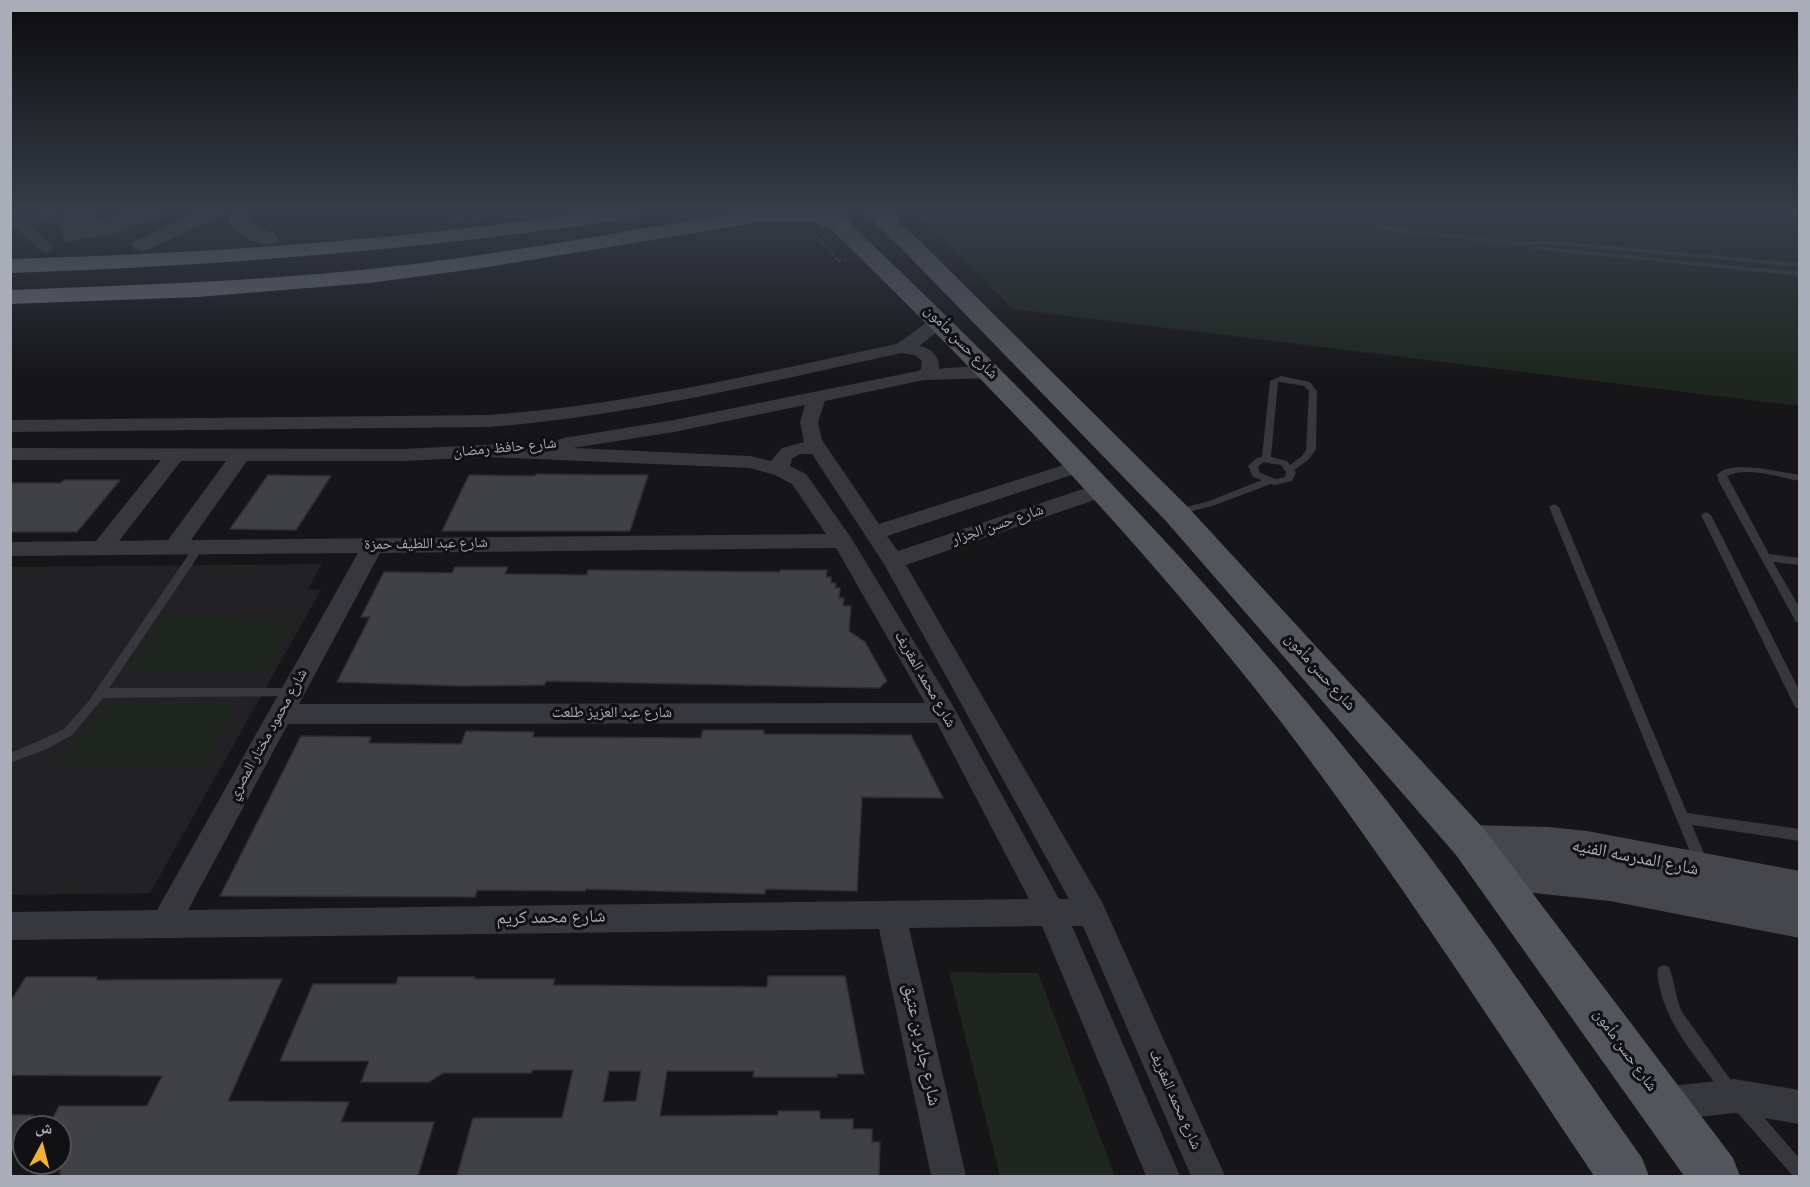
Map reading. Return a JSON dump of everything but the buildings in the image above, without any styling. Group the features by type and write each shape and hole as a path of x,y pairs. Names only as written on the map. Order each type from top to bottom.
{"highway":[{"path":"10,277 217,267"},
{"path":"10,286 129,283 327,267"},
{"path":"10,297 127,294 269,285 435,267"}],"main road":[{"name":"شارع حسن مأمون","path":"878,267 992,374 1091,478 1211,612 1420,878 1624,1176"},
{"name":"شارع حسن مأمون","path":"933,267 1176,513 1470,842 1715,1176"},
{"name":"شارع المدرسه الفنيه","path":"1470,842 1550,844 1587,849 1800,891"},
{"name":"شارع المدرسه الفنيه","path":"1495,874 1538,873 1607,880 1800,919"}],"street":[{"name":"شارع حافظ رمضان","path":"10,426 489,421 545,418 650,402 901,348 917,340 939,322"},
{"path":"901,348 920,351 932,360 930,371 924,375"},
{"name":"شارع حافظ رمضان","path":"10,454 403,454 488,451 627,435 924,375 965,372 992,374"},
{"name":"شارع محمد المقريف","path":"819,395 810,413 808,431 817,449 893,561 1092,912 1208,1176"},
{"path":"782,470 780,461 791,450 804,447 817,449"},
{"name":"شارع محمد المقريف","path":"488,451 750,462 782,470 799,479 842,541 944,713 1051,912 1163,1176"},
{"path":"102,548 177,453"},
{"path":"174,548 242,453"},
{"name":"شارع حسن الجزار","path":"874,533 1091,478"},
{"name":"شارع حسن الجزار","path":"893,561 1091,478"},
{"name":"شارع عبد اللطيف حمزة","path":"10,549 842,541"},
{"name":"شارع محمود مختار المصري","path":"165,924 373,546"},
{"name":"شارع عبد العزيز طلعت","path":"286,704 944,713"},
{"name":"شارع محمد كريم","path":"10,927 1092,912"},
{"name":"شارع جابر بن عتيق","path":"891,914 949,1176"},
{"path":"1662,1104 1734,1096 1800,1107"}],"lane":[{"path":"1727,267 1800,274"},
{"path":"1266,459 1274,381 1281,379 1307,384 1312,391 1311,450 1305,458 1290,469"},
{"path":"1269,481 1256,475 1252,466 1260,460 1275,460 1290,469"},
{"path":"1176,513 1269,481 1285,481 1291,476 1290,469"},
{"path":"1800,478 1740,469 1729,470 1722,474 1724,482 1800,619"},
{"path":"1554,507 1684,818 1704,872"},
{"path":"1706,516 1800,705"},
{"path":"10,759 43,746 68,732 100,693 199,547"},
{"path":"1766,557 1800,562"},
{"path":"100,693 286,704"},
{"path":"1684,818 1800,835"},
{"path":"1664,972 1670,1002 1677,1017 1734,1096 1800,1172"}],"shaded area":[{"path":"970,267 1799,267 1799,406 1013,309"},
{"path":"322,564 308,589 321,590 150,893 11,895 10,567"},
{"path":"162,618 296,619 265,672 124,671"},
{"path":"101,703 237,703 202,765 58,765"},
{"path":"949,972 1038,973 1115,1176 1000,1176"}]}
